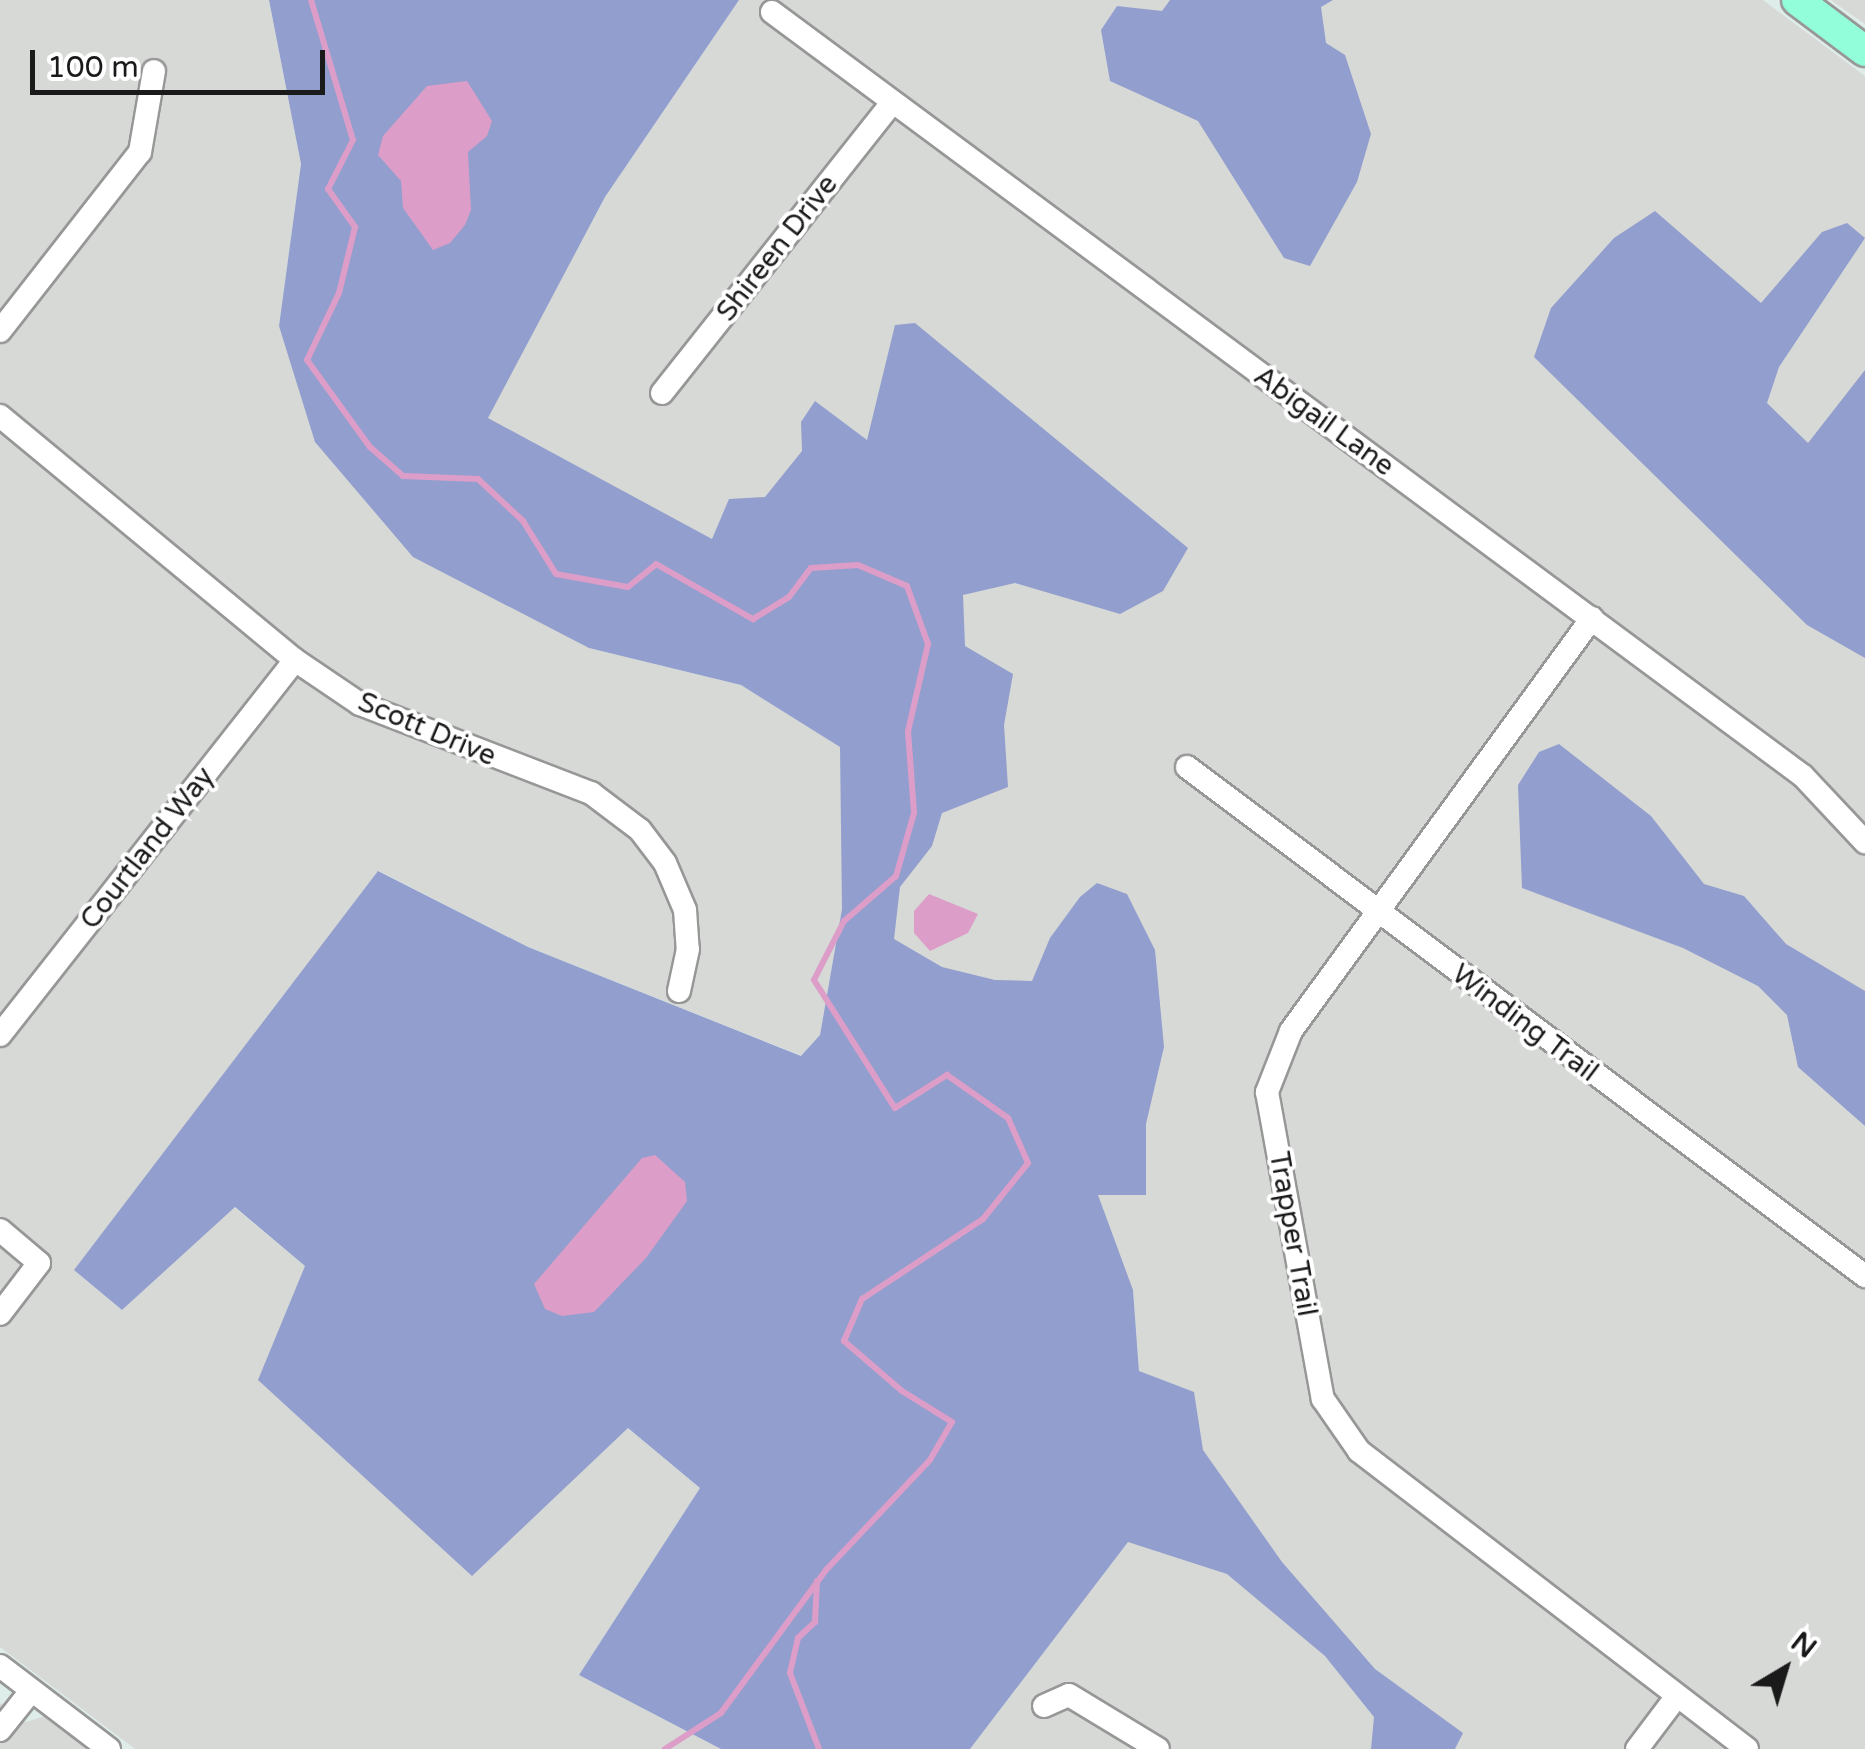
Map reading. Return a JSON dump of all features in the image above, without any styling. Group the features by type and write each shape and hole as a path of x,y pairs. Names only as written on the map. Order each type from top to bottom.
{"main road":[{"path":"1797,0 1865,51"}],"street":[{"name":"Abigail Lane","path":"772,12 1803,776 1865,842"},
{"path":"0,330 140,152 154,70"},
{"name":"Shireen Drive","path":"662,392 892,103"},
{"name":"Scott Drive","path":"0,416 295,660 360,704 591,793 640,830 665,864 685,910 688,949 680,991"},
{"name":"Trapper Trail","path":"1592,618 1291,1030 1268,1092 1323,1398 1359,1451 1748,1749"},
{"name":"Courtland Way","path":"0,1035 295,660"},
{"name":"Winding Trail","path":"1187,767 1865,1276"},
{"path":"0,1230 39,1262 0,1314"},
{"path":"0,1666 109,1749"},
{"path":"0,1730 31,1690"},
{"path":"1044,1706 1069,1695 1158,1749"},
{"path":"1637,1749 1677,1696"}],"shaded area":[{"path":"0,0 269,0 301,164 279,326 589,648 741,685 842,748 744,557 487,418 605,197 739,0 1763,0 1865,76 1865,1749 970,1749 1150,1512 1133,1290 842,910 820,1035 802,1056 528,947 379,871 75,1271 122,1310 234,1207 305,1266 628,1428 700,1488 579,1675 721,1749 135,1749 0,1647"},
{"path":"269,0 739,0 605,197 488,418 712,539 729,499 765,497 802,451 801,422 815,401 867,440 895,325 915,323 1188,548 1163,591 1120,614 1015,583 963,595 965,646 1013,674 1004,725 1008,787 942,813 932,846 900,887 894,939 942,967 995,980 1032,981 1050,938 1080,897 1097,883 1127,894 1155,950 1164,1047 1146,1124 1146,1195 1098,1195 1133,1290 1139,1371 1194,1392 1203,1450 1282,1562 1375,1669 1463,1733 1455,1749 1371,1749 1374,1717 1325,1656 1227,1574 1128,1542 970,1749 721,1749 579,1675 700,1488 628,1428 472,1576 258,1380 305,1266 235,1207 122,1310 74,1270 378,871 528,947 801,1056 820,1035 842,909 840,747 741,685 589,648 413,557 315,442 279,326 301,164"},
{"path":"1170,0 1333,0 1321,7 1326,43 1345,55 1371,134 1357,182 1310,266 1284,258 1198,121 1110,81 1101,30 1117,6 1162,11"},
{"path":"1831,0 1865,0 1865,24 1836,4"},
{"path":"467,81 492,121 487,136 468,152 471,210 465,225 450,243 433,250 403,208 401,181 378,155 383,136 427,86"},
{"path":"1655,211 1761,303 1822,232 1847,223 1865,238 1779,367 1767,403 1808,443 1865,370 1865,658 1807,625 1534,357 1551,308 1614,238"},
{"path":"1559,744 1651,816 1704,884 1744,896 1786,944 1865,991 1865,1126 1798,1067 1787,1015 1758,986 1683,948 1522,888 1518,785 1539,752"},
{"path":"929,894 978,914 968,933 930,951 914,933 914,911"},
{"path":"655,1155 685,1182 687,1201 646,1258 594,1312 562,1316 545,1309 534,1284 642,1158"},
{"path":"0,1703 26,1722 48,1715 94,1749 0,1749"}],"waterway":[{"path":"311,0 353,140 328,189 355,227 339,293 307,360 370,447 403,476 478,479 523,521 556,574 628,587 656,564 753,619 789,597 811,568 858,565 907,586 928,644 908,731 914,813 896,876 844,921 814,980 895,1108 947,1075 1008,1118 1028,1163 983,1219 862,1299 844,1341 902,1391 952,1422 930,1460 826,1570 721,1713 665,1749"},
{"path":"817,1581 815,1622 798,1638 790,1673 819,1749"}]}
